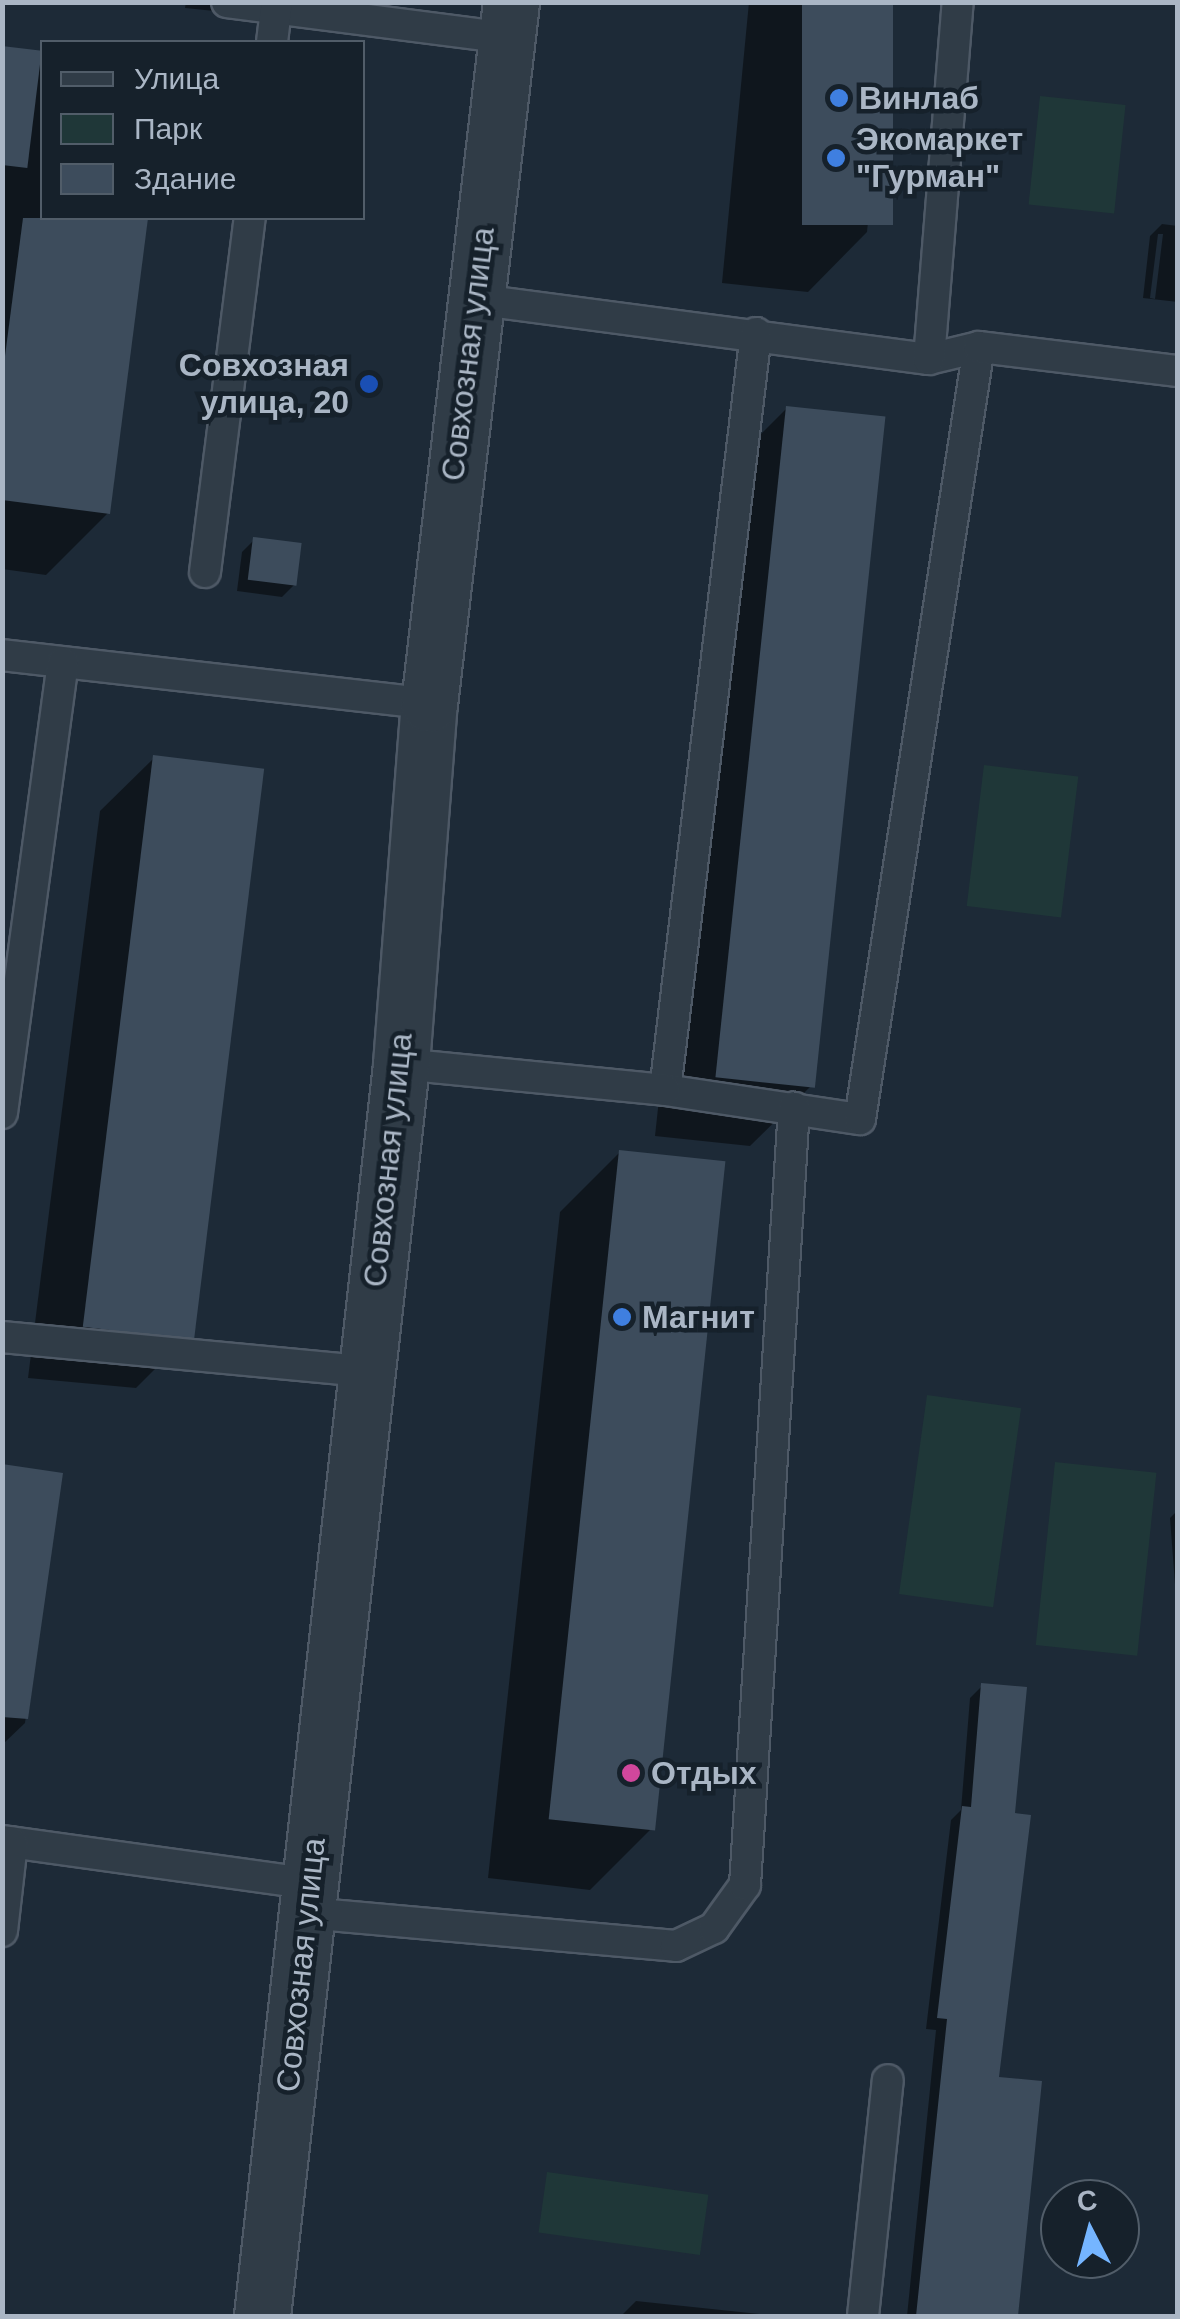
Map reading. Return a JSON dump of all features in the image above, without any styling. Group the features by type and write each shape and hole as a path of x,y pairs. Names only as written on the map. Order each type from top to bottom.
{"street":[{"name":"Совхозная улица","path":"262,2316 401,1064 429,704 473,299 509,20"}],"lane":[{"path":"227,2 509,20"},
{"path":"929,358 958,2"},
{"path":"272,40 276,8"},
{"path":"205,572 250,220"},
{"path":"473,299 929,358 979,347 1178,371"},
{"path":"665,1090 756,333"},
{"path":"401,1064 665,1090 860,1119 979,347"},
{"path":"2,655 429,704"},
{"path":"2,1114 63,662"},
{"path":"2,1931 7,1842 308,1898 676,1946 714,1928 745,1884 794,1108"},
{"path":"2,1337 364,1371"},
{"path":"863,2316 888,2080"}],"green space":[{"path":"1040,96 1126,105 1114,213 1029,204"},
{"path":"984,765 1078,777 1061,918 967,906"},
{"path":"927,1395 1021,1408 993,1607 899,1594"},
{"path":"1055,1462 1156,1473 1137,1656 1036,1645"},
{"path":"547,2172 708,2195 700,2255 539,2232"}],"building":[{"path":"802,2 893,2 893,225 802,225"},
{"path":"2,46 40,51 27,168 2,165"},
{"path":"23,218 148,220 110,514 2,500 2,379"},
{"path":"786,406 885,416 815,1088 715,1077"},
{"path":"253,537 302,543 296,586 248,580"},
{"path":"153,755 264,769 194,1340 83,1327"},
{"path":"619,1150 725,1161 655,1830 549,1819"},
{"path":"2,1464 63,1473 28,1719 2,1717"},
{"path":"981,1683 1027,1687 1015,1813 1031,1815 999,2077 1042,2081 1018,2316 916,2316 947,2019 937,2018 962,1806 971,1807"}],"place":[{"name":"Винлаб","path":"839,98"},
{"name":"Экомаркет \"Гурман\"","path":"836,158"},
{"name":"Совхозная улица, 20","path":"369,384"},
{"name":"Магнит","path":"622,1317"},
{"name":"Отдых","path":"631,1773"}]}
